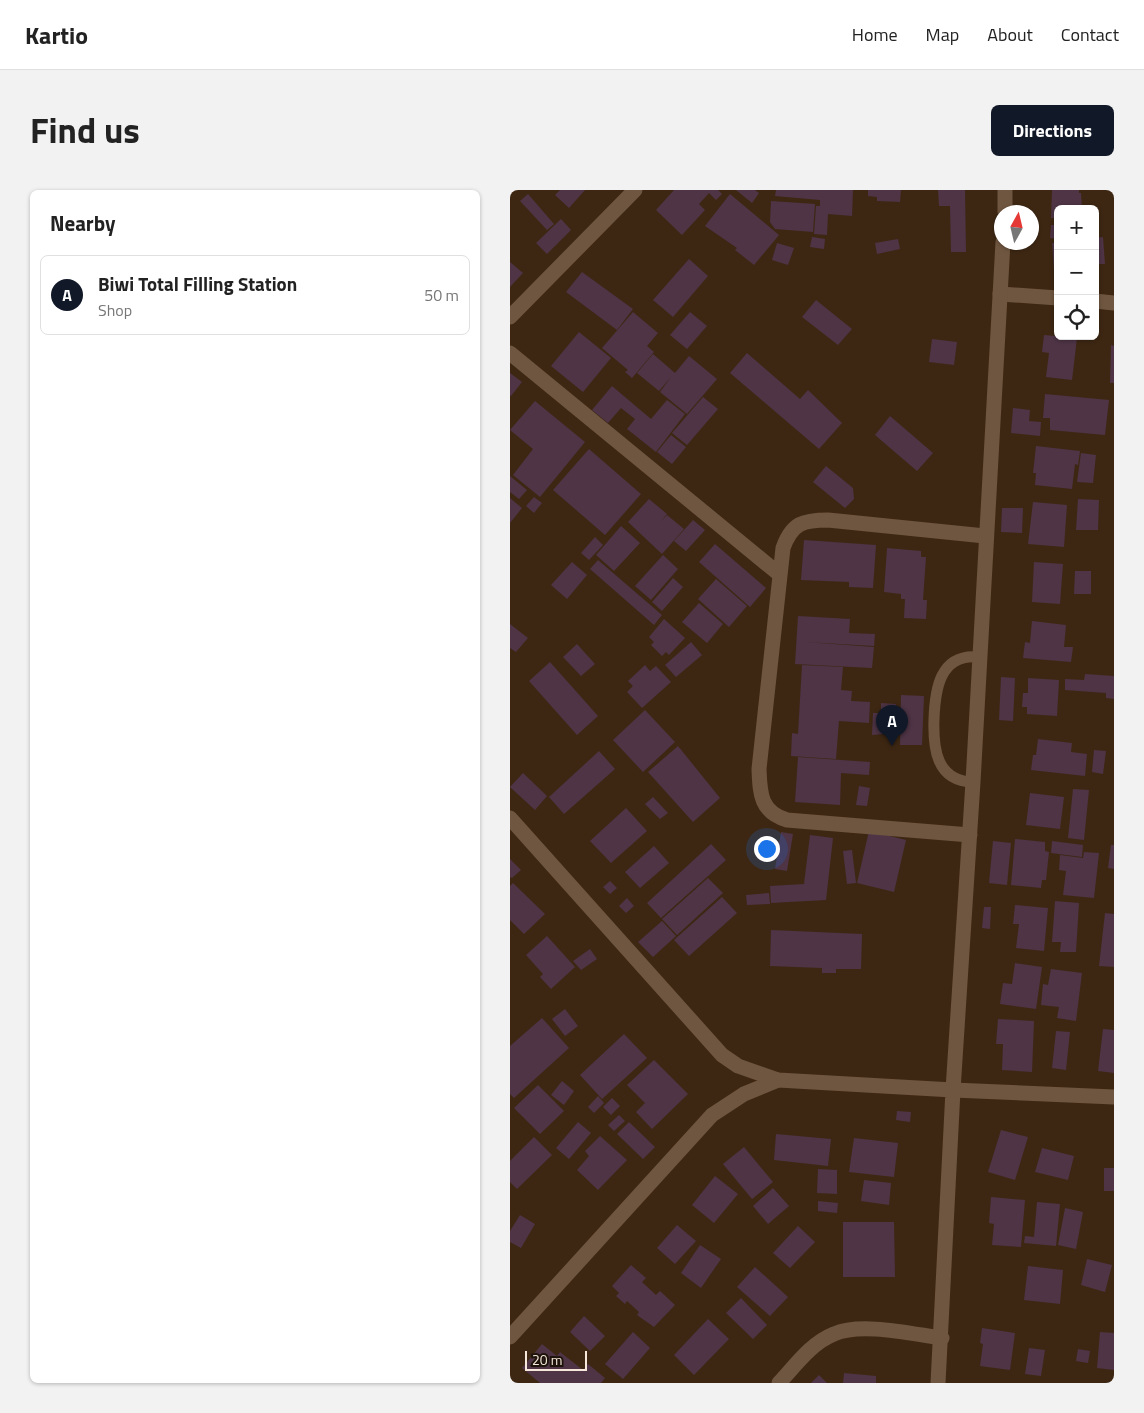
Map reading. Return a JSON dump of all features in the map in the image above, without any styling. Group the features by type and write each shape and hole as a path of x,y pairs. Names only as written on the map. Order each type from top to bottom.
{"street":[{"path":"510,317 635,190"},
{"path":"1005,190 1005,205"},
{"path":"938,1383 942,1338 953,1090 970,835 985,536 1003,250"},
{"path":"1000,294 1054,298"},
{"path":"1099,301 1114,303"},
{"path":"510,353 779,574"},
{"path":"970,835 787,820 774,816 764,804 760,790 759,769 779,574 783,548 788,535 795,527 805,521 828,520 985,536"},
{"path":"510,818 722,1055 738,1066 778,1080 1114,1097"},
{"path":"510,1337 712,1115 744,1094 778,1080"},
{"path":"779,1383 806,1354 834,1334 859,1330 942,1338"}],"lane":[{"path":"973,782 956,778 938,762 934,751 933,730 937,684 943,674 951,665 961,659 979,657"}],"building":[{"path":"560,190 585,190 569,208 555,195"},
{"path":"674,190 718,190 722,194 716,200 709,193 699,204 705,210 682,235 656,210"},
{"path":"736,190 755,190 759,193 752,203"},
{"path":"776,190 853,190 852,216 828,214 827,235 814,234 816,206 820,206 820,200 775,196"},
{"path":"868,190 901,190 900,202 877,201 877,197 868,196"},
{"path":"938,190 965,190 966,252 951,252 950,206 939,206"},
{"path":"1052,190 1079,190 1082,205 1054,205 1054,218 1051,218"},
{"path":"528,194 554,224 547,230 520,201"},
{"path":"730,194 779,235 754,265 735,250 737,248 705,226"},
{"path":"771,201 815,204 813,232 775,229 770,222"},
{"path":"561,219 571,230 547,254 536,243"},
{"path":"1051,225 1054,225 1054,238 1050,238"},
{"path":"812,237 825,239 824,249 810,247"},
{"path":"1103,237 1105,264 1099,264 1099,238"},
{"path":"898,239 900,249 877,254 875,243"},
{"path":"777,243 794,248 788,265 772,260"},
{"path":"1052,243 1054,243 1054,271"},
{"path":"689,259 708,276 673,317 653,300"},
{"path":"510,262 523,273 510,287"},
{"path":"582,272 633,309 617,330 566,292"},
{"path":"816,300 852,329 838,345 802,317"},
{"path":"633,312 658,333 647,346 654,352 632,378 625,372 628,370 602,348"},
{"path":"690,312 707,326 687,349 670,335"},
{"path":"579,332 611,358 583,392 551,366"},
{"path":"1044,335 1054,336 1054,340 1077,340 1072,380 1046,377 1049,353 1042,352"},
{"path":"932,339 957,342 954,365 929,362"},
{"path":"1111,345 1114,346 1114,383 1110,383"},
{"path":"747,353 800,399 808,390 842,423 819,449 730,373"},
{"path":"653,354 675,373 689,356 717,379 687,414 660,392 671,377 659,391 637,373"},
{"path":"510,373 522,382 511,396 510,395"},
{"path":"612,386 651,419 667,400 685,414 656,452 627,429 635,419 621,408 608,423 592,410"},
{"path":"1045,394 1109,400 1105,435 1050,430 1050,418 1043,418"},
{"path":"703,397 718,409 687,445 672,433"},
{"path":"535,401 585,442 540,497 513,475 533,449 510,430"},
{"path":"1013,408 1030,410 1029,421 1041,422 1040,436 1011,433"},
{"path":"890,416 933,453 917,471 875,435"},
{"path":"671,435 686,447 672,464 657,452"},
{"path":"1036,446 1080,451 1078,465 1075,464 1072,489 1035,485 1036,473 1033,473"},
{"path":"589,449 641,494 605,535 553,490"},
{"path":"1081,453 1096,455 1093,483 1077,482"},
{"path":"826,466 853,488 854,499 845,508 813,482"},
{"path":"510,476 527,490 519,499 510,492"},
{"path":"534,497 542,503 534,513 526,506"},
{"path":"510,498 522,508 510,523"},
{"path":"649,499 667,514 661,521 667,515 684,529 662,554 628,522"},
{"path":"1078,499 1099,500 1098,530 1076,530"},
{"path":"1033,502 1067,505 1064,547 1028,544"},
{"path":"1002,508 1023,508 1022,533 1001,532"},
{"path":"693,520 705,530 686,551 674,541"},
{"path":"621,526 640,543 614,571 596,555"},
{"path":"595,537 603,545 589,560 581,553"},
{"path":"804,540 876,545 873,588 849,587 849,582 801,580"},
{"path":"715,544 766,588 750,607 699,562"},
{"path":"887,548 921,551 921,557 926,557 923,600 927,600 926,619 904,618 905,599 901,599 901,594 884,592"},
{"path":"663,555 678,569 651,600 635,586"},
{"path":"598,560 662,615 654,625 590,569"},
{"path":"572,562 587,575 567,599 551,585"},
{"path":"1034,562 1063,564 1060,604 1032,602"},
{"path":"1075,571 1091,571 1091,594 1074,594"},
{"path":"673,578 683,587 662,611 652,602"},
{"path":"716,579 747,606 729,627 698,599"},
{"path":"699,603 723,624 707,643 682,622"},
{"path":"798,616 850,619 849,633 875,634 874,646 805,642 874,647 872,668 795,664"},
{"path":"664,619 685,638 669,655 666,652 662,656 651,645 654,642 649,637"},
{"path":"1032,621 1066,625 1064,647 1073,647 1071,662 1023,658 1025,642 1030,643"},
{"path":"510,624 528,638 516,652 510,648"},
{"path":"691,642 702,655 676,677 665,665"},
{"path":"577,644 595,664 581,676 563,657"},
{"path":"550,662 598,716 577,735 529,681"},
{"path":"645,665 650,671 656,666 671,682 642,708 627,692 633,686 628,681"},
{"path":"802,665 843,667 841,690 852,691 851,701 870,702 869,723 839,721 836,759 791,756 792,733 798,734"},
{"path":"1085,674 1114,676 1114,699 1106,698 1106,693 1065,690 1065,679 1084,680"},
{"path":"1001,677 1015,678 1013,721 999,720"},
{"path":"1028,678 1059,680 1057,716 1027,714 1027,707 1022,707 1023,693 1028,693"},
{"path":"901,695 924,696 922,745 900,745"},
{"path":"881,703 896,704 895,733 872,735 873,713 881,713"},
{"path":"645,710 675,742 643,772 613,740"},
{"path":"1038,739 1072,743 1071,752 1087,754 1085,776 1031,770 1033,755 1036,755"},
{"path":"678,746 720,798 693,822 648,772"},
{"path":"1094,750 1106,751 1103,774 1092,772"},
{"path":"599,751 615,769 564,814 549,797"},
{"path":"798,757 870,762 869,775 841,773 840,805 795,802"},
{"path":"523,773 547,796 535,810 510,787"},
{"path":"859,786 870,788 867,806 856,805"},
{"path":"1073,789 1089,790 1084,840 1068,838"},
{"path":"1030,793 1064,797 1060,829 1026,825"},
{"path":"653,797 668,813 660,819 645,804"},
{"path":"626,808 647,831 611,863 590,841"},
{"path":"869,831 906,840 894,892 857,883"},
{"path":"781,832 793,834 787,871 775,869"},
{"path":"810,835 833,838 826,900 771,903 770,886 804,884"},
{"path":"1015,839 1045,842 1045,851 1049,852 1046,880 1042,880 1041,888 1011,885"},
{"path":"993,841 1011,843 1007,885 989,883"},
{"path":"1052,841 1083,845 1082,857 1051,853"},
{"path":"711,844 726,860 661,918 647,903"},
{"path":"1111,845 1114,845 1114,869 1108,868"},
{"path":"654,846 669,863 640,888 625,872"},
{"path":"852,850 856,883 847,884 843,851"},
{"path":"1084,852 1099,853 1094,898 1063,895 1066,871 1059,870 1060,855 1083,858"},
{"path":"510,859 521,870 512,878 510,877"},
{"path":"708,878 723,893 677,935 662,919"},
{"path":"610,881 617,888 610,894 603,887"},
{"path":"513,883 545,914 524,934 510,920 510,886"},
{"path":"769,893 770,904 747,905 746,895"},
{"path":"722,897 737,913 689,956 674,940"},
{"path":"627,898 634,906 626,913 619,906"},
{"path":"1055,901 1079,903 1076,952 1060,952 1061,942 1052,942"},
{"path":"1015,905 1048,908 1044,951 1016,948 1019,924 1013,924"},
{"path":"984,907 991,907 990,929 982,928"},
{"path":"1105,913 1114,914 1114,967 1099,966"},
{"path":"662,921 676,936 653,957 638,942"},
{"path":"771,930 862,934 861,969 836,969 836,973 822,973 822,968 770,966"},
{"path":"547,936 575,967 551,989 540,977 543,974 526,955"},
{"path":"590,949 597,959 581,970 573,961"},
{"path":"1015,963 1042,967 1036,1009 1000,1004 1003,983 1012,984"},
{"path":"1051,969 1082,973 1076,1021 1057,1018 1059,1007 1041,1005 1043,984 1048,985"},
{"path":"565,1009 578,1026 565,1036 552,1019"},
{"path":"542,1018 569,1048 514,1098 510,1094 510,1046"},
{"path":"998,1019 1034,1021 1032,1072 1002,1070 1003,1044 996,1044"},
{"path":"1103,1029 1114,1030 1114,1073 1098,1071"},
{"path":"1056,1031 1070,1032 1066,1070 1052,1068"},
{"path":"624,1034 647,1058 602,1099 580,1075"},
{"path":"654,1060 688,1094 652,1129 636,1112 645,1103 627,1085"},
{"path":"562,1081 574,1091 564,1105 551,1095"},
{"path":"538,1085 564,1111 540,1134 514,1108"},
{"path":"598,1096 604,1103 594,1113 588,1107"},
{"path":"612,1098 620,1106 611,1115 603,1107"},
{"path":"897,1111 911,1112 910,1122 896,1120"},
{"path":"619,1115 625,1121 614,1131 608,1125"},
{"path":"578,1122 591,1133 569,1159 556,1148"},
{"path":"629,1122 655,1147 643,1159 617,1134"},
{"path":"1001,1130 1028,1137 1015,1180 988,1172"},
{"path":"776,1134 831,1139 828,1166 774,1160"},
{"path":"600,1136 627,1160 598,1190 577,1170 589,1156 585,1151"},
{"path":"534,1137 552,1155 517,1189 510,1182 510,1161"},
{"path":"854,1138 898,1143 894,1177 849,1172"},
{"path":"744,1147 773,1182 752,1199 723,1164"},
{"path":"1042,1148 1074,1156 1068,1180 1035,1172"},
{"path":"1104,1168 1114,1168 1114,1191 1104,1191"},
{"path":"818,1169 837,1170 837,1194 817,1193"},
{"path":"715,1176 738,1194 714,1223 692,1205"},
{"path":"864,1180 891,1183 889,1205 861,1201"},
{"path":"773,1188 789,1206 768,1224 753,1206"},
{"path":"991,1197 1025,1200 1021,1247 992,1245 994,1224 989,1223"},
{"path":"818,1201 838,1203 837,1213 818,1211"},
{"path":"1037,1202 1060,1204 1056,1246 1024,1243 1025,1236 1034,1237"},
{"path":"1065,1208 1083,1212 1076,1249 1058,1245"},
{"path":"520,1215 535,1224 521,1248 510,1242 510,1231"},
{"path":"843,1222 894,1222 895,1277 843,1277"},
{"path":"677,1225 696,1241 675,1264 657,1248"},
{"path":"798,1226 815,1242 790,1268 773,1253"},
{"path":"700,1245 721,1259 701,1288 681,1273"},
{"path":"1087,1259 1112,1265 1105,1292 1081,1285"},
{"path":"631,1265 646,1278 642,1282 656,1295 660,1291 675,1305 654,1327 637,1315 639,1312 627,1301 625,1304 616,1296 619,1293 612,1286"},
{"path":"1028,1266 1063,1270 1060,1304 1024,1300"},
{"path":"755,1267 788,1297 770,1316 737,1287"},
{"path":"741,1298 767,1325 753,1339 726,1313"},
{"path":"584,1316 605,1336 590,1351 570,1332"},
{"path":"708,1319 729,1339 694,1375 674,1355"},
{"path":"982,1328 1015,1333 1010,1370 980,1366 983,1344 980,1343"},
{"path":"633,1332 650,1348 623,1379 605,1364"},
{"path":"1100,1332 1114,1333 1114,1370 1097,1368"},
{"path":"542,1344 557,1356 560,1352 583,1370 588,1364 605,1378 601,1383 540,1383 522,1368"},
{"path":"1029,1348 1045,1350 1041,1376 1025,1374"},
{"path":"1078,1349 1090,1351 1088,1363 1076,1361"},
{"path":"844,1373 876,1376 876,1383 843,1383"},
{"path":"819,1375 827,1383 811,1383"}],"place":[{"name":"Biwi Total Filling Station","path":"892,746"}]}
